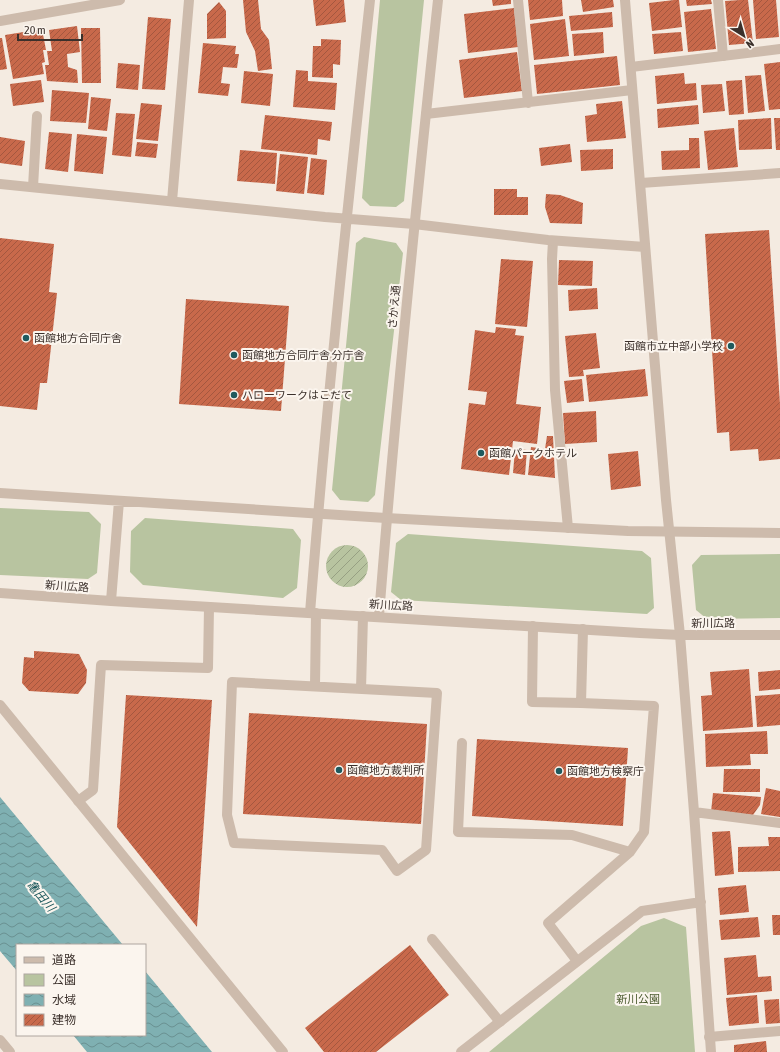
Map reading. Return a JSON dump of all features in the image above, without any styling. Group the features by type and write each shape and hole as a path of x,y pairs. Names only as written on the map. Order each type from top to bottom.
{"street":[{"path":"0,21 91,3 120,0"},
{"path":"172,201 189,0"},
{"path":"314,686 313,613 318,514 346,219 370,0"},
{"name":"さかえ通","path":"379,616 386,518 414,224 438,0"},
{"path":"518,0 528,103"},
{"path":"625,0 669,532 680,635 711,1052"},
{"path":"718,0 723,56"},
{"path":"630,67 780,49"},
{"path":"426,114 632,90"},
{"path":"33,187 38,116"},
{"path":"641,183 780,173"},
{"path":"0,184 346,219 414,224 553,241 645,247"},
{"path":"553,241 555,390 568,528"},
{"path":"0,493 318,514 568,528 669,532 780,533"},
{"path":"111,601 118,501"},
{"name":"新川広路","path":"0,593 680,635 780,635"},
{"path":"78,801 93,790 101,665 208,668 209,606"},
{"path":"361,689 363,616"},
{"path":"533,626 532,702 654,706 644,832 630,852 548,923 577,961"},
{"path":"581,703 583,629"},
{"path":"232,682 314,686 437,693 426,850 397,871 382,850 234,843 227,815 232,682"},
{"path":"0,705 283,1052"},
{"path":"462,743 458,832 572,834 630,852"},
{"path":"694,812 780,823"},
{"path":"461,1052 642,911 700,902"},
{"path":"432,939 500,1022"},
{"path":"709,1036 780,1030"},
{"path":"0,1040 10,1052"}],"green space":[{"path":"380,0 424,0 404,201 396,207 370,206 362,198"},
{"path":"364,237 396,243 403,253 375,495 368,502 340,500 332,490 356,243"},
{"path":"0,508 89,512 101,524 97,573 88,579 0,575"},
{"path":"145,518 293,529 301,540 297,588 283,598 143,585 130,572 131,531"},
{"path":"408,534 642,551 651,558 654,608 647,614 401,600 391,592 396,543"},
{"path":"347,545 355,547 364,555 368,566 366,574 358,583 347,587 339,585 330,577 326,566 328,558 336,549"},
{"path":"780,554 780,618 707,619 696,610 692,565 701,555"},
{"name":"新川公園","path":"664,918 686,927 695,1052 489,1052 641,926"}],"water":[{"name":"亀田川","path":"0,797 122,944 16,944 16,970 0,951"},
{"path":"146,972 212,1052 87,1052 74,1036 146,1036"}],"building":[{"path":"243,0 258,0 261,29 269,40 272,69 258,71 255,51 246,32"},
{"path":"313,0 344,0 346,22 316,26"},
{"path":"492,0 511,0 511,4 493,6"},
{"path":"528,0 562,0 563,16 530,20"},
{"path":"581,0 613,0 614,7 583,12"},
{"path":"679,0 682,27 652,31 649,3"},
{"path":"686,0 711,0 712,4 687,6"},
{"path":"748,0 753,43 729,45 725,1"},
{"path":"753,0 776,0 779,37 756,39"},
{"path":"219,2 226,11 226,38 207,39 207,14"},
{"path":"514,8 518,47 468,53 464,14"},
{"path":"711,9 716,49 688,52 684,12"},
{"path":"612,12 613,27 571,31 569,16"},
{"path":"148,17 171,19 165,90 142,89"},
{"path":"565,19 569,56 534,60 530,24"},
{"path":"77,26 80,52 67,54 68,67 77,70 78,83 47,81 45,65 49,65 47,51 52,51 49,30"},
{"path":"81,28 100,28 101,83 82,83"},
{"path":"42,29 46,50 43,50 45,62 42,63 44,74 13,79 5,35"},
{"path":"603,32 604,53 574,56 572,34"},
{"path":"681,32 683,51 654,54 652,34"},
{"path":"0,38 2,38 7,69 0,70"},
{"path":"321,39 341,40 340,65 333,64 333,78 312,77 313,46 321,46"},
{"path":"203,43 236,46 235,54 239,54 237,68 223,67 221,83 230,84 228,96 198,93"},
{"path":"517,52 522,91 464,98 459,60"},
{"path":"617,56 620,85 537,94 534,65"},
{"path":"780,62 780,109 769,110 764,64"},
{"path":"118,63 140,65 138,90 116,88"},
{"path":"296,70 308,71 308,81 337,83 335,110 293,107"},
{"path":"244,71 273,74 270,106 241,103"},
{"path":"684,73 685,84 696,83 697,100 657,104 655,76"},
{"path":"761,75 765,111 748,113 745,76"},
{"path":"41,80 44,102 13,106 10,84"},
{"path":"742,80 744,114 729,115 726,81"},
{"path":"722,84 725,111 703,113 701,85"},
{"path":"52,90 89,93 86,123 50,121"},
{"path":"91,97 111,99 107,131 88,129"},
{"path":"622,101 626,138 587,142 585,116 597,114 596,104"},
{"path":"141,103 162,105 158,141 136,139"},
{"path":"698,105 699,124 658,128 657,109"},
{"path":"116,113 135,114 131,157 112,155"},
{"path":"265,115 332,122 330,141 318,139 317,155 261,149"},
{"path":"771,118 772,149 739,150 738,120"},
{"path":"774,118 780,118 780,150 776,150"},
{"path":"734,128 738,167 708,170 704,131"},
{"path":"49,132 72,134 68,172 45,169"},
{"path":"77,134 107,137 103,174 74,171"},
{"path":"0,137 25,141 22,166 0,163"},
{"path":"689,138 699,138 700,168 662,170 661,151 689,150"},
{"path":"137,142 158,144 156,158 135,156"},
{"path":"570,144 572,162 541,166 539,148"},
{"path":"613,149 613,169 581,171 580,150"},
{"path":"240,150 277,153 275,184 237,181"},
{"path":"280,154 308,157 304,194 276,191"},
{"path":"311,158 327,160 324,195 307,193"},
{"path":"494,189 517,189 517,197 528,197 528,215 494,215"},
{"path":"546,194 560,195 583,203 582,224 550,223 545,207"},
{"path":"769,230 780,404 780,459 759,461 758,449 730,451 729,432 717,433 705,234"},
{"name":"函館地方合同庁舎","path":"0,238 54,244 49,292 57,293 47,383 40,383 37,410 0,406"},
{"path":"501,259 533,261 527,327 495,324"},
{"path":"559,260 593,261 592,286 558,285"},
{"path":"597,288 598,309 569,311 568,290"},
{"name":"函館地方合同庁舎 分庁舎","path":"186,299 289,306 281,411 179,404"},
{"path":"496,327 516,329 515,335 524,336 516,404 541,407 537,444 513,441 509,475 461,469 469,403 485,405 487,392 468,390 475,330 495,333"},
{"path":"596,333 600,368 583,370 584,376 569,377 565,336"},
{"path":"645,369 648,396 589,402 586,375"},
{"path":"582,379 584,401 567,403 564,381"},
{"path":"596,411 597,442 565,444 563,413"},
{"path":"547,436 553,436 555,478 528,475 531,447 545,449"},
{"path":"515,449 527,450 525,475 513,473"},
{"path":"638,451 641,486 611,490 608,454"},
{"path":"34,651 79,654 87,670 86,683 78,694 29,691 22,683 24,657 34,658"},
{"path":"749,669 753,727 703,731 701,696 712,695 710,672"},
{"path":"780,670 780,689 759,691 758,672"},
{"path":"780,694 780,725 757,727 755,696"},
{"path":"126,695 212,700 197,927 117,827"},
{"path":"249,713 427,724 421,824 243,814"},
{"path":"767,731 768,754 750,754 751,765 706,767 705,734"},
{"path":"477,739 628,748 623,826 472,816"},
{"path":"724,769 760,769 760,792 723,792"},
{"path":"766,788 780,791 780,817 761,814"},
{"path":"713,793 761,797 760,805 753,815 711,812"},
{"path":"730,831 734,874 715,876 712,832"},
{"path":"768,837 780,837 780,871 738,872 738,847 769,846"},
{"path":"746,885 749,912 720,915 718,888"},
{"path":"772,915 780,915 780,935 773,935"},
{"path":"758,917 760,937 721,940 719,920"},
{"path":"410,945 449,995 376,1052 324,1052 305,1028"},
{"path":"756,955 758,977 771,976 772,991 727,995 724,958"},
{"path":"757,995 759,1023 729,1026 726,998"},
{"path":"779,999 780,1023 766,1024 764,1000"},
{"path":"766,1041 767,1052 734,1052 734,1045"}],"place":[{"name":"函館地方合同庁舎","path":"26,338"},
{"name":"函館市立中部小学校","path":"731,346"},
{"name":"函館地方合同庁舎 分庁舎","path":"234,355"},
{"name":"ハローワークはこだて","path":"234,395"},
{"name":"函館パークホテル","path":"481,453"},
{"name":"函館地方裁判所","path":"339,770"},
{"name":"函館地方検察庁","path":"559,771"}]}
